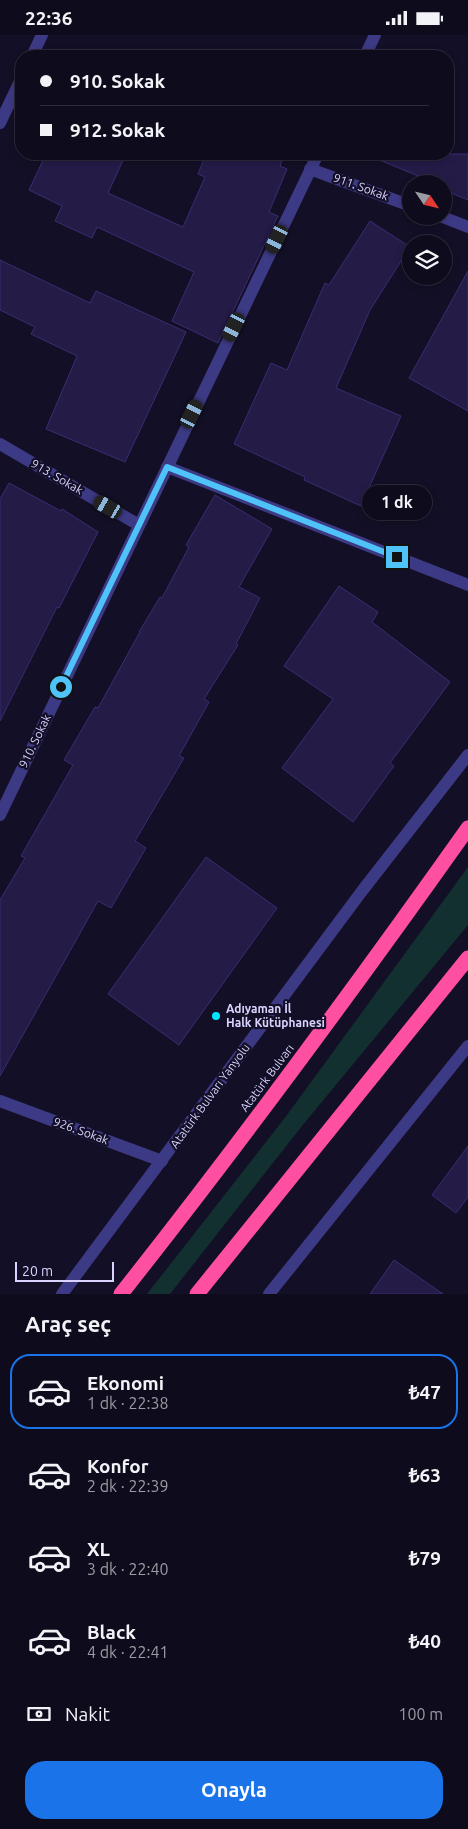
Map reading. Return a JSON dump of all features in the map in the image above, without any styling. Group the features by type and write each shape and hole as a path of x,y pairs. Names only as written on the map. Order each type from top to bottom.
{"highway":[{"name":"Atatürk Bulvarı","path":"121,1294 217,1171 404,918 468,828"},
{"path":"197,1294 468,958"}],"street":[{"path":"35,50 42,35"},
{"path":"367,50 375,35"},
{"path":"0,123 15,92"},
{"name":"910. Sokak","path":"0,815 5,791 139,525 315,160"},
{"name":"911. Sokak","path":"310,169 402,203"},
{"path":"452,221 468,227"},
{"name":"913. Sokak","path":"0,444 139,525"},
{"path":"167,467 468,585"},
{"name":"Atatürk Bulvarı Yanyolu","path":"62,1294 362,891 468,755"},
{"path":"269,1294 468,1046"},
{"name":"926. Sokak","path":"0,1101 162,1161"}],"green space":[{"path":"468,867 468,925 302,1126 170,1294 147,1294 287,1115"}],"building":[{"path":"454,154 468,154 468,200 452,193 452,175 416,175 380,160 454,160"},
{"path":"43,160 123,160 108,193 183,227 205,177 198,174 204,160 282,160 280,166 287,169 269,212 278,216 218,343 172,321 194,272 97,227 92,238 55,221 62,206 29,190"},
{"path":"370,221 402,242 402,260 370,310 336,388 401,416 361,506 304,480 305,477 234,444 271,363 287,370 325,283 329,285"},
{"path":"0,260 90,303 96,291 186,332 125,462 46,429 77,356 31,334 35,327 0,310"},
{"path":"468,271 468,411 409,378"},
{"path":"9,483 61,511 62,509 98,532 59,608 57,607 0,721 0,499"},
{"path":"215,495 272,529 239,587 260,598 236,644 238,645 204,699 209,702 179,756 184,758 135,841 146,848 111,908 98,901 0,1076 0,900 25,858 21,856 73,765 64,760 95,707 98,708 160,597 162,598 189,547 186,545"},
{"path":"339,586 378,612 372,622 450,682 390,763 394,766 353,822 282,768 333,699 284,666"},
{"path":"206,857 277,908 179,1045 108,994"},
{"path":"468,1146 468,1197 456,1213 432,1195"},
{"path":"394,1260 443,1294 370,1294"}],"place":[{"name":"Adıyaman İl Halk Kütüphanesi","path":"216,1016"}],"route":[{"path":"61,687 167,467 397,557"}]}
